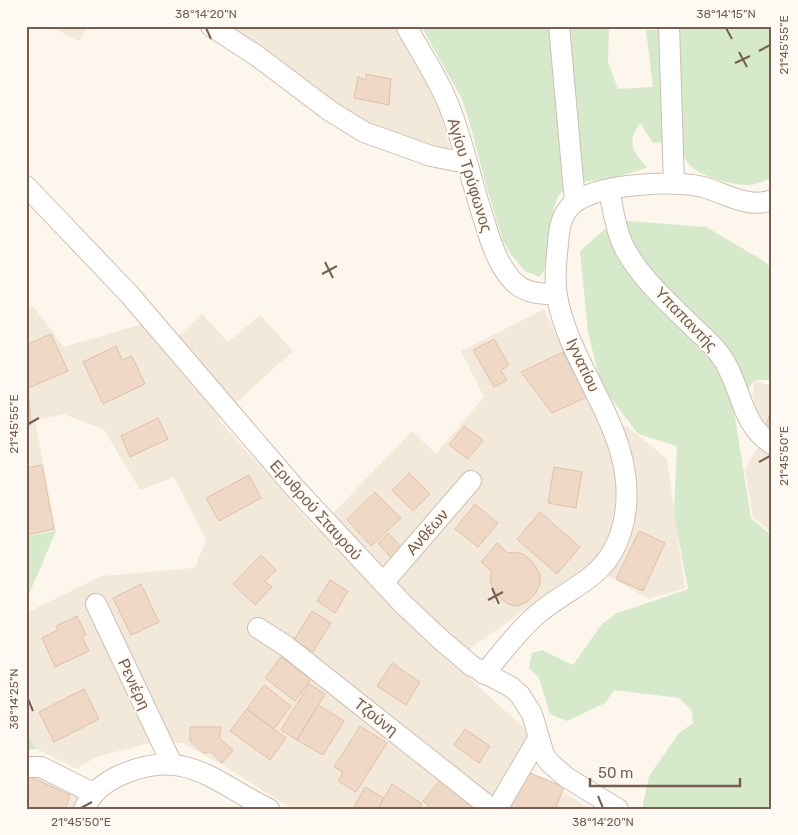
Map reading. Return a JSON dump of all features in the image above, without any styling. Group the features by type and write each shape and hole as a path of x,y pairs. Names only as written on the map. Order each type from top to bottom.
{"street":[{"path":"211,26 257,56 330,111 364,132 423,153 466,163"},
{"name":"Αγίου Τρύφωνος","path":"406,26 447,101 488,233 494,250 507,274 525,290 536,293 556,294"},
{"path":"560,26 575,202 588,195 647,184 674,184 705,188 746,202 756,203 772,200"},
{"path":"670,26 674,184"},
{"name":"Ερυθρού Σταυρού","path":"26,186 129,294 294,487 402,603 440,639 484,674 511,687 520,695 529,708 546,758 557,770 618,809"},
{"name":"Υπαπαντής","path":"609,190 618,231 624,246 658,292 722,356 735,384 748,420 761,437 772,444"},
{"name":"Ιγνατίου","path":"484,674 539,612 585,582 605,564 616,548 624,522 627,492 621,453 610,423 572,343 556,294 559,230 564,214 575,202"},
{"name":"Ανθέων","path":"383,583 471,481"},
{"name":"Ρενιέρη","path":"96,604 172,764"},
{"name":"Τζούνη","path":"258,628 286,646 492,809"},
{"path":"497,809 539,737"},
{"path":"26,768 41,767 89,801 112,780 129,772 150,766 172,764 199,771 269,809"}],"shaded area":[{"path":"49,26 89,26 79,41"},
{"path":"222,26 395,26 422,70 439,109 451,152 368,128"},
{"path":"33,306 64,347 142,324 164,349 202,314 228,342 260,315 293,351 218,419 317,530 412,431 436,454 484,397 461,351 544,309 590,401 604,434 627,426 667,459 685,588 648,599 588,564 452,662 534,737 519,768 564,787 562,791 591,809 292,809 223,765 183,743 153,742 96,757 77,769 37,749 26,730 26,613 102,576 195,568 206,540 174,477 140,490 104,430 64,414 35,420 56,531 26,536 26,309"},
{"path":"754,380 772,386 772,534 753,517 745,469 764,437 759,430 753,396"},
{"path":"37,772 83,795 76,809 26,809 26,773"}],"green space":[{"path":"421,26 551,26 559,150 566,181 564,190 558,196 554,207 544,271 539,277 525,271 512,256 503,241 462,99"},
{"path":"569,26 609,26 608,62 618,89 653,87 646,30 659,30 665,142 653,143 640,123 632,142 635,151 647,168 612,178 584,182"},
{"path":"677,26 772,26 772,177 750,185 734,184 695,170 685,158 682,140 681,80"},
{"path":"615,220 706,227 764,261 772,269 772,380 754,380 747,393 732,399 751,518 772,536 772,809 642,809 649,776 679,733 693,723 692,711 679,698 614,690 605,703 567,721 550,714 539,678 529,668 532,653 542,650 573,665 601,625 615,614 688,589 674,514 677,446 638,434 601,385 588,332 580,251"},
{"path":"56,531 26,601 26,536"},
{"path":"26,730 37,749 26,750"}],"building":[{"path":"366,74 391,79 389,105 354,98 358,77 366,80"},
{"path":"51,334 68,371 26,389 26,345"},
{"path":"494,339 509,365 501,370 507,380 494,387 473,350"},
{"path":"116,346 122,360 132,356 145,384 103,404 83,362"},
{"path":"563,352 587,397 552,413 521,372"},
{"path":"26,399 29,399 31,425 26,425"},
{"path":"772,406 772,436 764,433"},
{"path":"158,418 168,439 130,457 121,436"},
{"path":"464,426 483,440 468,459 449,445"},
{"path":"42,465 54,529 26,535 26,468"},
{"path":"554,467 582,472 576,508 548,503"},
{"path":"409,473 430,494 413,511 392,490"},
{"path":"249,475 261,498 219,521 206,498"},
{"path":"375,492 401,518 371,546 347,520"},
{"path":"475,504 498,523 478,547 455,529"},
{"path":"540,512 580,547 557,574 517,539"},
{"path":"639,531 665,543 643,591 616,579"},
{"path":"388,533 403,549 392,559 378,543"},
{"path":"497,543 508,553 523,554 531,560 540,574 540,584 535,594 527,602 517,606 508,604 499,597 492,587 490,578 492,571 481,562"},
{"path":"261,555 276,570 265,581 272,587 255,605 233,584"},
{"path":"330,580 348,591 335,613 317,601"},
{"path":"141,584 159,622 131,635 113,598"},
{"path":"312,611 331,623 313,652 294,640"},
{"path":"77,616 86,635 82,637 89,651 55,667 42,638 58,630 56,626"},
{"path":"281,657 311,679 295,701 265,678"},
{"path":"392,663 420,682 406,705 377,686"},
{"path":"309,684 325,694 297,740 281,730"},
{"path":"264,685 291,706 274,729 247,709"},
{"path":"84,689 99,719 54,742 39,712"},
{"path":"318,705 344,721 323,755 297,740"},
{"path":"247,709 286,738 270,760 230,731"},
{"path":"360,726 387,743 356,792 338,781 343,772 334,767"},
{"path":"190,727 221,727 219,738 233,750 222,763 211,752 203,753 190,741"},
{"path":"465,729 490,746 479,763 454,745"},
{"path":"525,771 564,787 555,809 510,809"},
{"path":"26,775 70,795 65,809 33,809 26,806"},
{"path":"441,779 476,809 432,809 423,801"},
{"path":"392,784 422,804 419,809 378,809"},
{"path":"365,787 384,798 378,809 353,809"}]}
